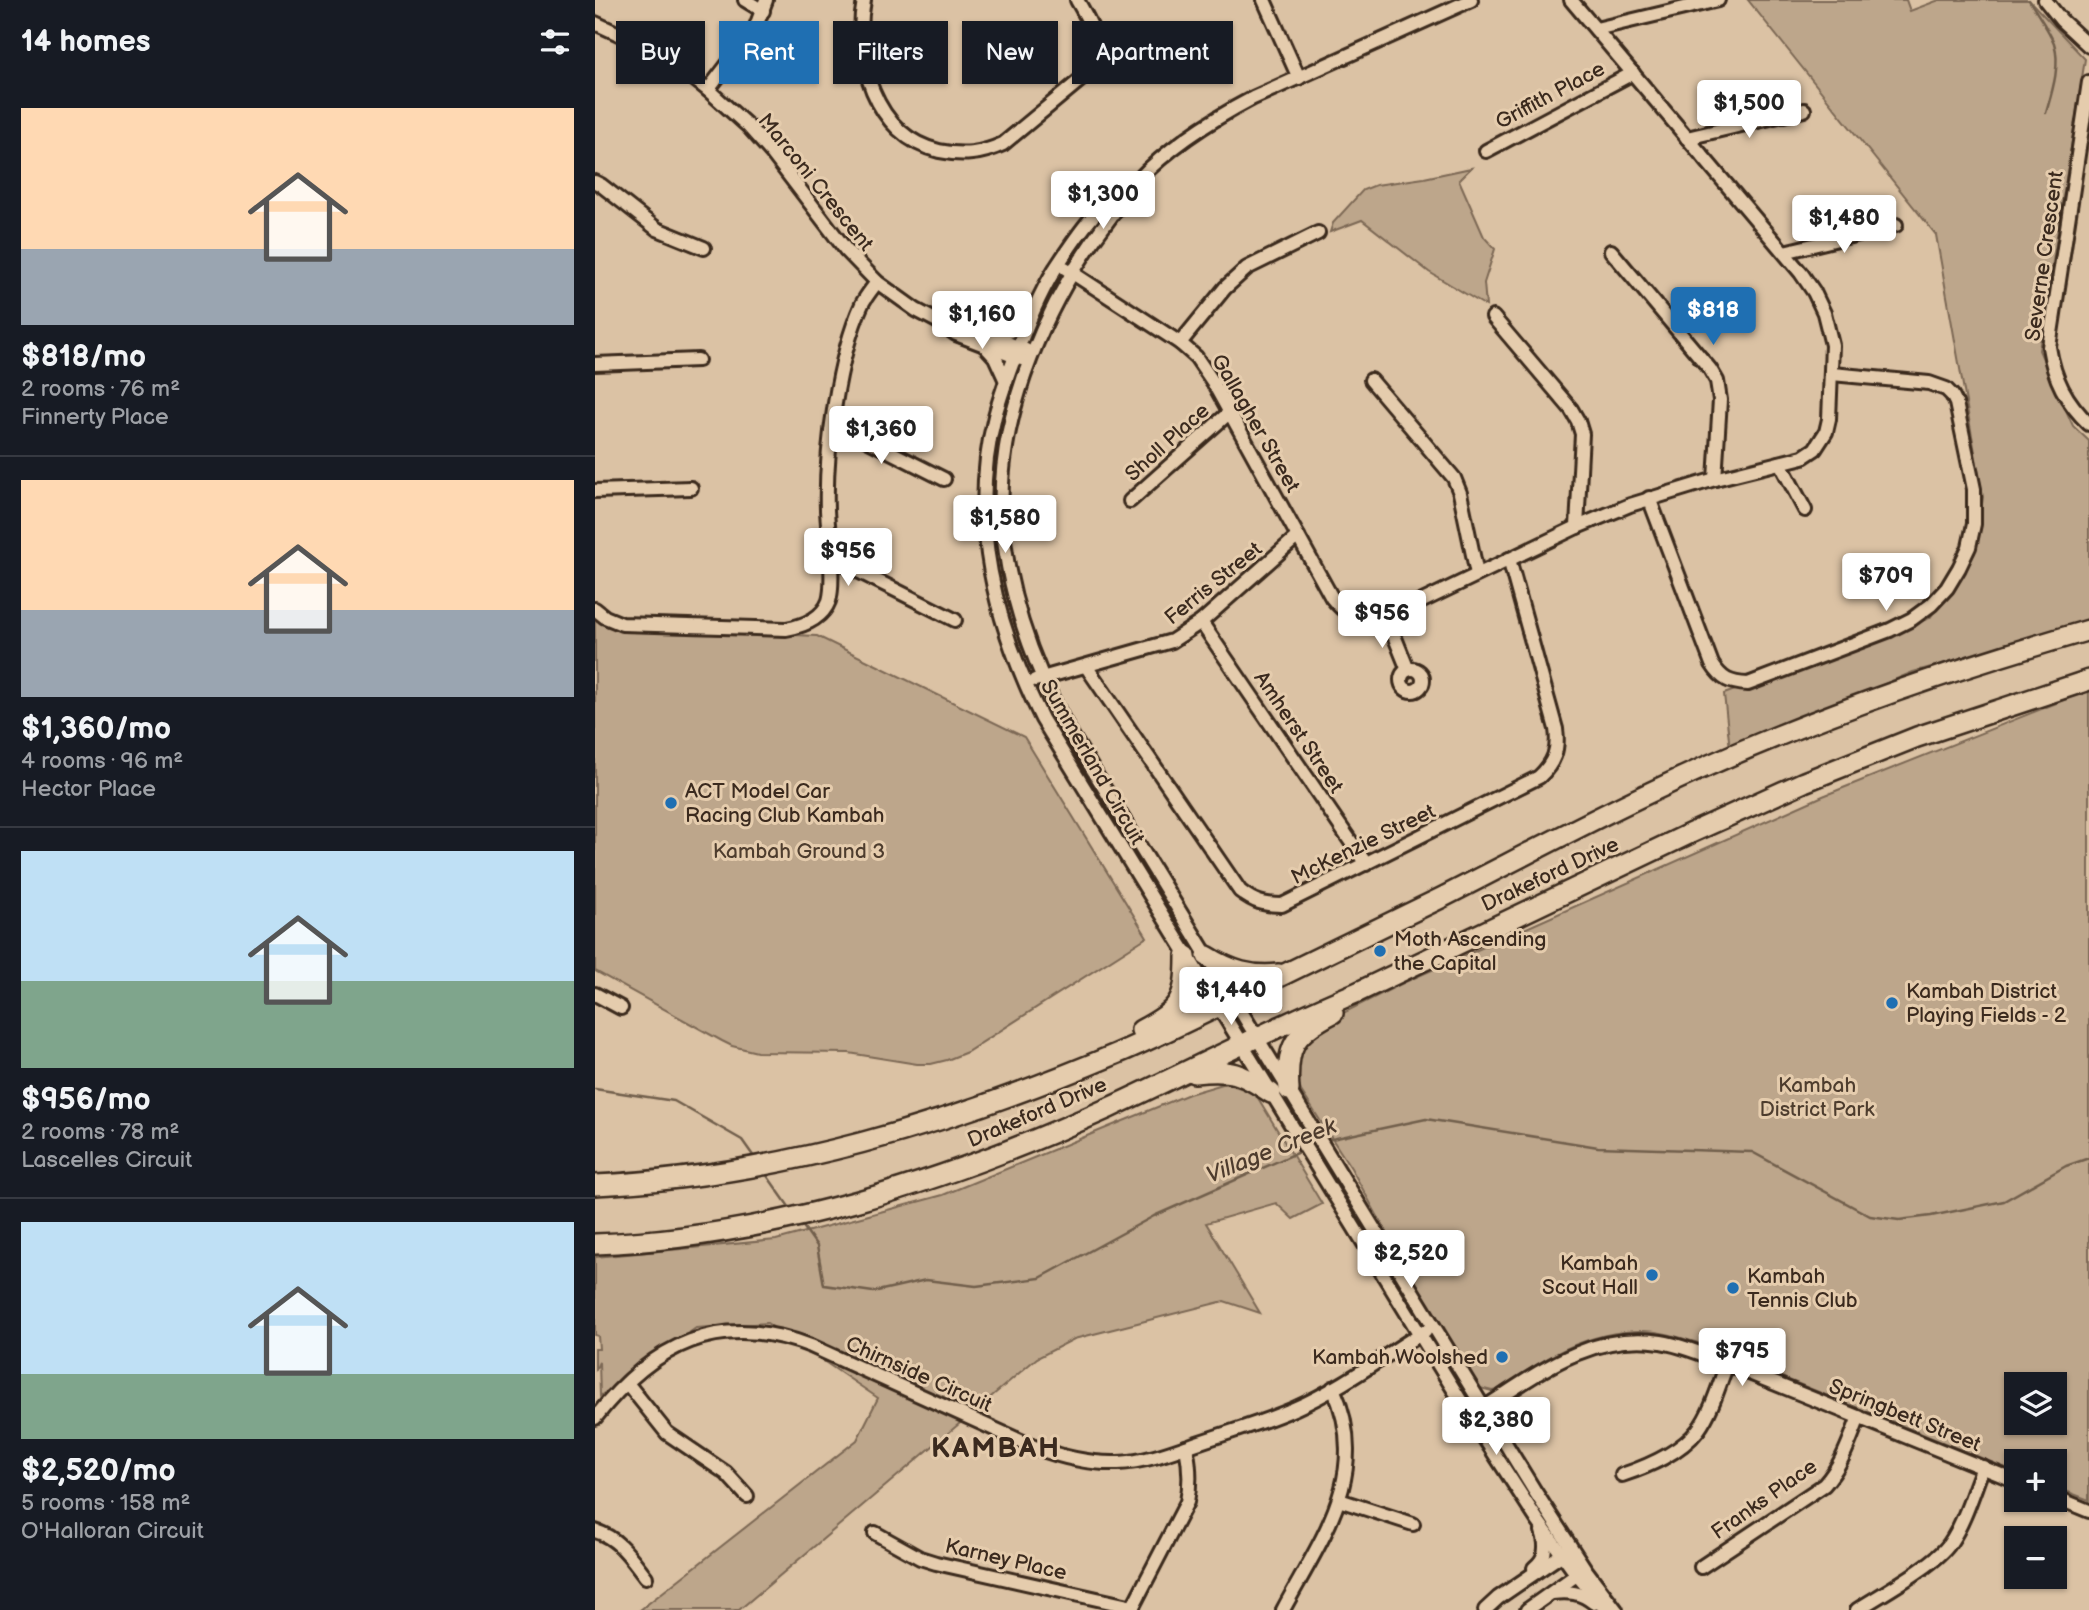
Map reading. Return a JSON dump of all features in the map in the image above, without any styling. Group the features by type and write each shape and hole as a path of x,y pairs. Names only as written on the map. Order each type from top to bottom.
{"highway":[{"name":"Drakeford Drive","path":"595,1185 663,1180 781,1162 854,1145 928,1123 1034,1086 1115,1054 1225,1003 1715,762 1912,684 2089,630"},
{"name":"Drakeford Drive","path":"595,1244 681,1237 774,1221 829,1209 934,1178 990,1158 1109,1108 1306,1013 1358,992 1804,782 1917,737 2089,680"},
{"path":"1115,1054 1140,1031 1163,1018 1175,1007 1185,989 1186,956"},
{"path":"1207,956 1224,967 1239,972 1264,976 1287,973"},
{"path":"1178,1075 1233,1072 1280,1091 1289,1058 1298,1039 1309,1027 1333,1013 1358,992"}],"street":[{"path":"709,90 744,46 765,6 744,0"},
{"path":"864,0 860,25 863,61 876,96 888,118 909,137 926,146 953,154 988,151 1003,144 1085,76 1093,65 1096,45 1091,24 1077,0"},
{"path":"1264,0 1299,78"},
{"name":"Summerland Circuit","path":"1249,1041 1225,1003 1186,956 1053,737 1024,683 998,609 985,529 988,454 995,418 1033,310 1059,264 1094,216 1112,197 1135,183 1180,143 1252,97 1471,0"},
{"name":"Gallagher Street","path":"1059,264 1180,343 1202,365 1332,598 1340,608 1363,620 1387,618 1577,527 1649,498 1803,457 1819,444 1826,432 1832,374 1832,345 1824,313 1814,292 1784,252 1571,0"},
{"path":"1595,29 1718,0"},
{"path":"2045,0 2089,47"},
{"name":"Marconi Crescent","path":"595,23 647,47 709,90 748,126 772,153 846,250 877,282 956,334 986,340 1032,358"},
{"name":"Griffith Place","path":"1486,152 1633,73"},
{"name":"Severne Crescent","path":"2089,82 2049,347 2059,386 2070,404 2089,425"},
{"path":"1687,138 1804,110"},
{"path":"595,182 657,229 704,248"},
{"name":"Summerland Circuit","path":"1135,183 1072,272 1049,316 1019,392 1007,437 1003,476 1002,516 1006,557 1013,597 1025,638 1042,678 1068,729 1207,956 1225,1003"},
{"path":"1784,252 1896,225"},
{"path":"1180,343 1226,288 1247,268 1318,233"},
{"path":"1611,251 1710,369 1717,381 1720,400 1715,479"},
{"path":"595,609 605,617 622,624 786,629 800,626 818,616 829,600 832,587 827,495 833,423 852,330 862,303 877,282"},
{"path":"1493,317 1571,409 1578,421 1582,440 1577,527"},
{"path":"1006,382 986,340 1027,325"},
{"path":"595,364 698,360"},
{"path":"1649,498 1712,664 1727,681 1748,684 1890,630 1921,612 1947,588 1969,547 1974,524 1974,489 1956,403 1946,389 1929,383 1832,374"},
{"path":"1371,380 1454,478 1460,493 1478,574"},
{"name":"Sholl Place","path":"1130,501 1230,412"},
{"path":"833,423 944,479"},
{"path":"1780,463 1805,510"},
{"path":"595,491 691,488"},
{"name":"Ferris Street","path":"1024,683 1161,645 1192,629 1298,536"},
{"path":"829,557 955,620"},
{"name":"McKenzie Street","path":"1087,666 1240,891 1250,899 1269,905 1282,905 1539,777 1549,768 1558,743 1556,729 1509,559"},
{"path":"1387,618 1408,670"},
{"name":"Amherst Street","path":"1201,622 1366,864"},
{"path":"595,994 621,1008"},
{"path":"1249,1041 1280,1091 1296,1133 1419,1335 1538,1521 1567,1551"},
{"path":"1249,1041 1280,1091 1311,1124 1485,1407 1604,1610"},
{"name":"Chirnside Circuit","path":"595,1418 627,1383 659,1356 678,1345 712,1335 762,1332 811,1346 1058,1456 1083,1461 1119,1463 1154,1457 1186,1447 1298,1407 1434,1325"},
{"name":"Springbett Street","path":"1470,1416 1577,1352 1611,1342 1660,1342 1685,1347 2004,1476"},
{"path":"1622,1475 1650,1466 1688,1440 1707,1415 1727,1364"},
{"path":"627,1383 667,1433 726,1473 747,1496"},
{"path":"1283,1610 1329,1525 1346,1473 1348,1445 1343,1416 1333,1388"},
{"name":"Franks Place","path":"1700,1567 1824,1485 1842,1460 1859,1417"},
{"path":"1132,1609 1187,1502 1191,1485 1186,1447"},
{"path":"1857,1610 1945,1550 1958,1530 1983,1467"},
{"path":"1339,1500 1413,1524"},
{"path":"2067,1502 2089,1511"},
{"path":"1519,1584 1543,1559 1545,1539 1538,1521"},
{"path":"595,1531 618,1542 646,1577"},
{"name":"Karney Place","path":"875,1534 920,1558 936,1563 1132,1609"},
{"path":"1485,1610 1567,1551"},
{"path":"1527,1610 1581,1572"},
{"path":"1581,1572 1616,1610"},
{"path":"1552,1594 1573,1592 1604,1610"}],"green space":[{"path":"1748,0 1906,0 1910,11 1939,0 2029,0 2085,59 2039,350 2073,426 2089,441 2089,624 1913,672 1730,749 1724,694 1930,618 1975,553 1983,497 1936,235"},
{"path":"1471,168 1459,180 1484,237 1495,249 1484,283 1486,306 1429,272 1362,220 1330,232 1333,223 1363,190 1376,185"},
{"name":"Kambah Ground 3","path":"595,619 608,627 817,636 1024,737 1147,937 967,1052 931,1064 849,1053 757,1052 732,1046 595,971"},
{"name":"Kambah District Park","path":"2089,690 2089,1500 2067,1492 2067,1449 2004,1449 2004,1467 1695,1342 1662,1333 1621,1332 1602,1336 1565,1349 1497,1390 1480,1388 1408,1271 1351,1168 1301,1091 1295,1074 1297,1049 1335,1017 1405,982 1823,796"},
{"path":"1226,1083 1255,1093 1322,1204 1293,1219 1276,1203 1206,1223 1260,1313 1224,1301 1074,1339 1037,1358 739,1610 640,1610 857,1440 878,1398 767,1323 696,1328 600,1396 599,1362 595,1371 595,1349 599,1349 598,1336 595,1335 595,1257 776,1240 943,1195 1189,1094"}],"waterway":[{"path":"2029,0 2049,32 2056,51 2055,78 2046,113"},
{"name":"Village Creek","path":"595,1089 674,1101 742,1140 754,1157"},
{"name":"Village Creek","path":"1327,1140 1426,1119 1598,1147 1752,1152 1870,1216 1899,1220 2004,1201 2066,1166 2089,1158"},
{"name":"Village Creek","path":"800,1222 817,1246 824,1285 873,1292 926,1280 976,1286 1040,1278 1154,1216 1301,1151"},
{"name":"Village Creek","path":"766,1174 792,1211"}],"place":[{"name":"ACT Model Car Racing Club Kambah","path":"671,803"},
{"name":"Moth Ascending the Capital","path":"1380,951"},
{"name":"Kambah District Playing Fields - 2","path":"1892,1003"},
{"name":"Kambah Scout Hall","path":"1652,1275"},
{"name":"Kambah Tennis Club","path":"1733,1288"},
{"name":"Kambah Woolshed","path":"1502,1357"}],"district":[{"name":"KAMBAH","path":"996,1447"}]}
